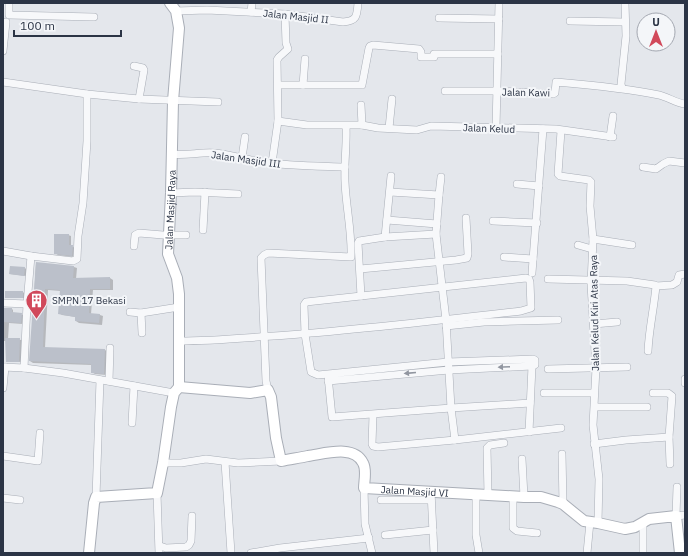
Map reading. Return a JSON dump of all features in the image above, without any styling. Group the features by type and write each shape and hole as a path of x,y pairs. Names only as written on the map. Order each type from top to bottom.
{"street":[{"path":"9,3 8,15 94,17"},
{"name":"Jalan Masjid Raya","path":"157,492 163,463 171,407 176,390 179,341 177,278 168,254 173,101 179,28 176,11 170,3"},
{"path":"251,12 252,3"},
{"name":"Jalan Masjid II","path":"176,11 207,7 285,14 343,22 352,21 355,19 358,3"},
{"path":"496,128 499,3"},
{"path":"625,3 626,36 621,84 622,88 661,95 685,104"},
{"path":"272,163 278,121 278,59 288,49 286,43 285,14"},
{"path":"439,18 499,19"},
{"path":"570,21 625,22"},
{"path":"3,51 6,22"},
{"path":"278,85 362,85 369,48 373,45 419,49 421,52 421,57 434,57 434,54 450,53 498,54"},
{"path":"303,85 305,59"},
{"path":"134,66 143,68 144,70 139,99"},
{"path":"3,82 88,94 139,99 173,101 200,100 218,102"},
{"name":"Jalan Kawi","path":"445,91 497,91 553,94 555,93 556,82 622,88"},
{"path":"3,251 73,261 77,259 78,236 83,203 88,94"},
{"path":"278,121 307,125 362,125 378,128 389,128 392,99"},
{"path":"361,105 362,125"},
{"name":"Jalan Kelud","path":"389,128 417,130 431,126 556,129 561,131 612,137 613,116"},
{"path":"280,460 271,397 266,381 261,258 262,256 268,254 351,257 351,235 346,203 346,126"},
{"path":"532,273 543,129"},
{"name":"Jalan Kelud Kiri Atas Raya","path":"561,131 558,174 560,176 591,180 590,206 593,239 591,280 596,368 593,425 598,479 594,523 587,553"},
{"path":"242,158 246,138"},
{"name":"Jalan Masjid III","path":"171,154 213,153 252,161 345,167"},
{"path":"643,167 656,169 669,161 685,163"},
{"path":"385,237 391,176"},
{"path":"441,177 436,234 443,287 451,408 455,440"},
{"path":"517,184 539,186"},
{"path":"203,230 205,192"},
{"path":"171,193 205,192 238,194"},
{"path":"390,192 439,195"},
{"path":"360,269 439,262 468,257 466,218"},
{"path":"387,220 437,224"},
{"path":"493,221 537,223"},
{"path":"134,246 135,235 139,233 163,235 186,234"},
{"path":"361,296 359,241 385,237 436,234"},
{"path":"593,239 632,245"},
{"path":"578,245 592,249"},
{"path":"24,368 31,256"},
{"path":"504,257 533,259"},
{"path":"548,279 654,284 656,286 672,285 677,282 679,275 685,274"},
{"path":"446,323 529,309 532,305 530,282 526,278 306,302 304,305 305,334 311,372 328,377 449,366 532,366 532,394 530,403 529,432"},
{"path":"648,351 649,330 656,286"},
{"path":"3,303 27,304"},
{"path":"130,312 140,313 179,307"},
{"path":"140,313 142,333"},
{"path":"179,341 209,341 446,323 558,320"},
{"path":"594,324 617,322"},
{"path":"109,381 110,348"},
{"path":"3,388 4,367 24,368 134,386 176,390 250,392 268,390"},
{"path":"548,369 627,367"},
{"path":"328,377 332,417 530,403"},
{"path":"89,553 94,502 96,497 100,380"},
{"path":"132,424 134,386"},
{"path":"544,393 594,393"},
{"path":"653,393 668,393 672,396 669,437 670,464"},
{"path":"595,408 647,407"},
{"path":"373,415 372,444 376,447 562,428"},
{"path":"3,456 38,462 40,433"},
{"path":"594,444 669,437"},
{"path":"488,495 487,448 490,445 504,443"},
{"path":"163,463 206,459 225,462 252,463 324,453 340,452 355,455 360,458 364,464 365,524 372,553"},
{"path":"562,454 563,504"},
{"path":"522,459 524,492"},
{"path":"225,462 231,553"},
{"path":"677,487 680,516 680,553"},
{"name":"Jalan Masjid VI","path":"364,488 431,496 476,494 513,496 524,492 563,504 584,521 625,529 636,527 649,519 657,517 680,516"},
{"path":"96,497 157,492 163,550 186,547 189,545 191,541 192,516"},
{"path":"476,494 476,535 479,553"},
{"path":"381,500 431,496 434,553"},
{"path":"513,496 513,528 517,531 537,533"},
{"path":"3,498 20,500"},
{"path":"641,523 643,527 643,553"},
{"path":"385,535 433,530"},
{"path":"252,553 280,548 369,538"}],"building":[{"path":"54,234 69,234 69,245 73,245 72,256 54,254"},
{"path":"36,262 74,266 73,278 110,277 110,289 90,289 89,313 100,314 99,323 75,321 75,317 58,314 60,290 45,289 43,347 105,349 104,374 91,373 91,364 29,361"},
{"path":"10,266 25,267 24,276 9,274"},
{"path":"5,291 23,291 23,298 5,298"},
{"path":"3,308 12,308 12,312 22,313 21,323 3,322"},
{"path":"5,338 20,338 19,362 6,362"}],"place":[{"name":"SMPN 17 Bekasi","path":"36,320"}]}
